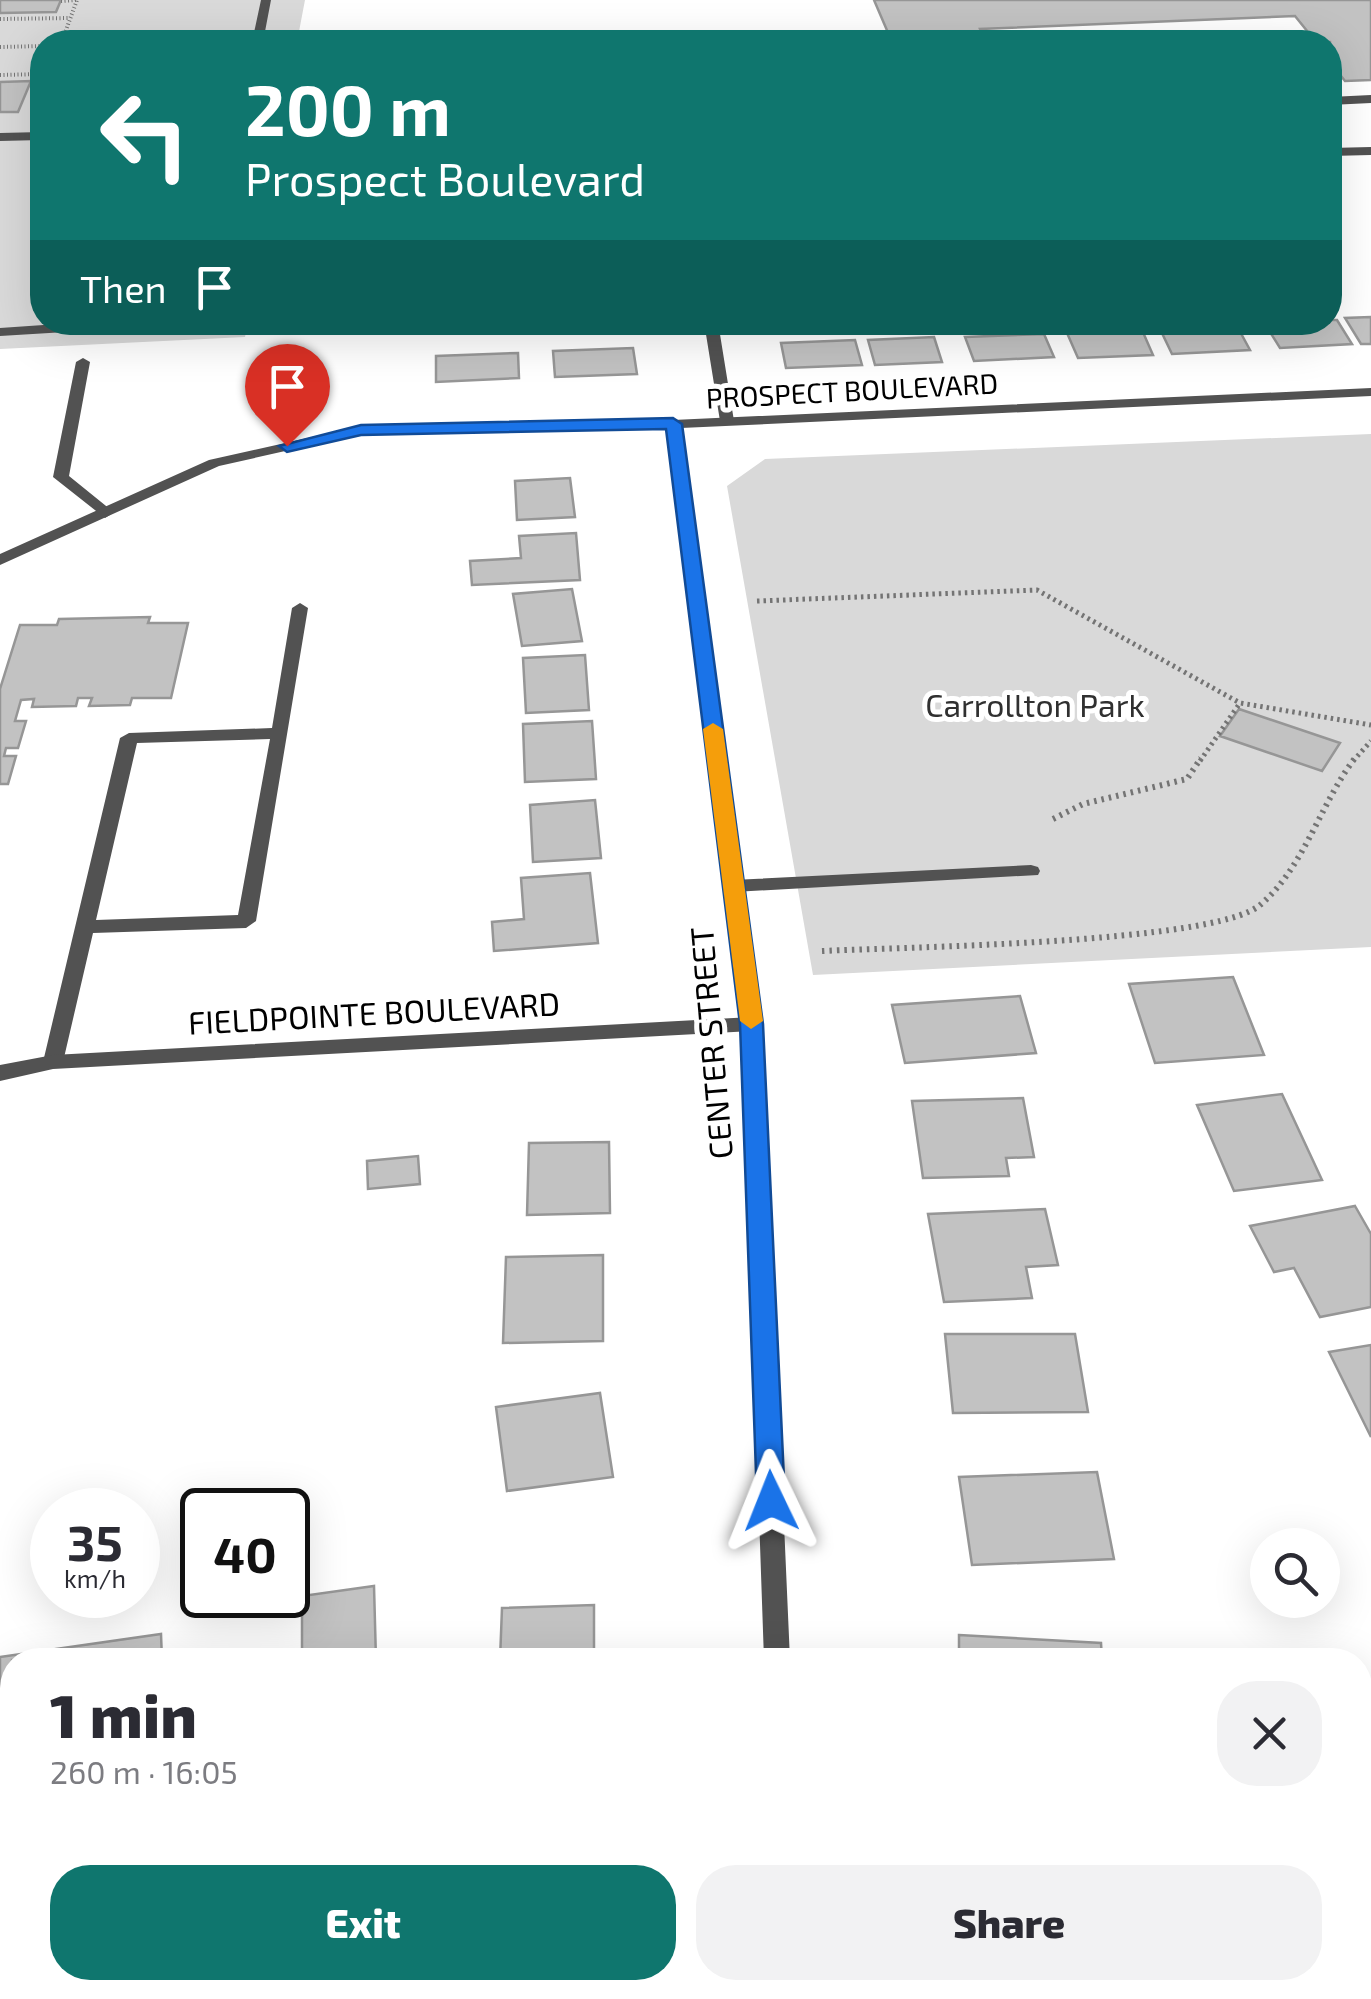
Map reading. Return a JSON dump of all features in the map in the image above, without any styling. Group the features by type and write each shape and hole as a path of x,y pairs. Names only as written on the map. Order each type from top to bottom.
{"street":[{"path":"259,30 266,0"},
{"path":"1342,100 1371,99"},
{"path":"0,137 30,136"},
{"path":"1342,152 1371,151"},
{"path":"0,332 30,330"},
{"path":"713,335 727,421"},
{"path":"83,362 61,477 105,513"},
{"name":"PROSPECT BOULEVARD","path":"0,560 214,463 361,430 673,424 1371,392"},
{"name":"CENTER STREET","path":"673,424 752,1024 777,1648"},
{"path":"85,927 246,921 300,608"},
{"path":"53,1062 129,738 280,733"},
{"path":"733,886 1031,871"},
{"name":"FIELDPOINTE BOULEVARD","path":"0,1073 53,1062 752,1024"}],"path":[{"path":"61,0 77,0 66,30"},
{"path":"0,20 70,18"},
{"path":"0,46 30,46"},
{"path":"0,75 30,74"},
{"path":"756,601 1037,590 1240,702 1371,725"},
{"path":"1054,819 1083,804 1188,778 1240,702"},
{"path":"822,951 1154,933 1254,912 1290,874 1348,762 1371,741"}],"green space":[{"path":"0,0 305,0 299,30 30,30 30,335 245,335 0,349"},
{"name":"Carrollton Park","path":"1371,434 1371,947 813,975 727,486 765,459"}],"building":[{"path":"0,0 61,0 56,12 0,13"},
{"path":"874,0 1371,0 1371,80 1345,81 1342,77 1342,30 1306,30 1295,16 980,30 887,30"},
{"path":"30,81 18,112 0,112 0,82"},
{"path":"1371,317 1371,344 1361,344 1345,318"},
{"path":"1342,328 1352,344 1280,348 1272,335 1342,335"},
{"path":"1044,335 1054,357 974,361 965,337"},
{"path":"1068,335 1144,335 1153,355 1078,358"},
{"path":"1163,335 1242,335 1250,350 1172,354"},
{"path":"934,337 942,362 875,365 868,340"},
{"path":"855,340 862,365 786,368 781,343"},
{"path":"633,348 637,374 555,377 553,351"},
{"path":"518,353 519,378 436,382 436,356"},
{"path":"570,478 575,517 517,520 515,481"},
{"path":"576,533 580,580 472,585 470,561 521,558 519,536"},
{"path":"572,589 582,641 522,646 513,594"},
{"path":"150,617 148,623 188,623 171,698 132,698 130,705 89,706 92,698 78,698 76,706 32,707 34,699 21,700 15,721 26,721 18,748 6,748 4,756 16,756 8,784 0,784 0,689 20,625 57,625 59,619"},
{"path":"585,655 589,710 526,713 523,658"},
{"path":"1239,709 1340,743 1322,771 1220,736"},
{"path":"592,721 596,779 525,782 523,724"},
{"path":"595,800 601,858 533,862 530,805"},
{"path":"590,873 598,943 494,951 492,922 524,919 521,878"},
{"path":"1233,977 1264,1055 1155,1063 1129,984"},
{"path":"1020,996 1036,1053 905,1063 892,1005"},
{"path":"1282,1094 1322,1180 1234,1191 1197,1105"},
{"path":"1023,1098 1034,1157 1006,1158 1009,1176 923,1178 912,1101"},
{"path":"609,1142 610,1213 527,1215 529,1143"},
{"path":"418,1156 420,1184 368,1189 367,1161"},
{"path":"1355,1206 1371,1234 1371,1307 1320,1317 1294,1268 1274,1272 1250,1226"},
{"path":"1045,1209 1058,1265 1026,1267 1032,1298 944,1302 928,1214"},
{"path":"603,1255 603,1341 503,1343 506,1257"},
{"path":"945,1334 1075,1334 1088,1412 953,1413"},
{"path":"1371,1345 1371,1437 1329,1352"},
{"path":"600,1393 613,1477 507,1491 496,1407"},
{"path":"1097,1472 1114,1559 972,1565 959,1477"},
{"path":"374,1586 376,1648 302,1648 302,1618 310,1618 310,1595"},
{"path":"594,1605 594,1648 500,1648 502,1608"},
{"path":"161,1634 162,1648 63,1648"},
{"path":"959,1635 1101,1643 1101,1648 959,1648"}],"slow traffic":[{"path":"713,729 751,1021"}],"route":[{"path":"287,446 361,430 673,424 752,1024 771,1501"}]}
